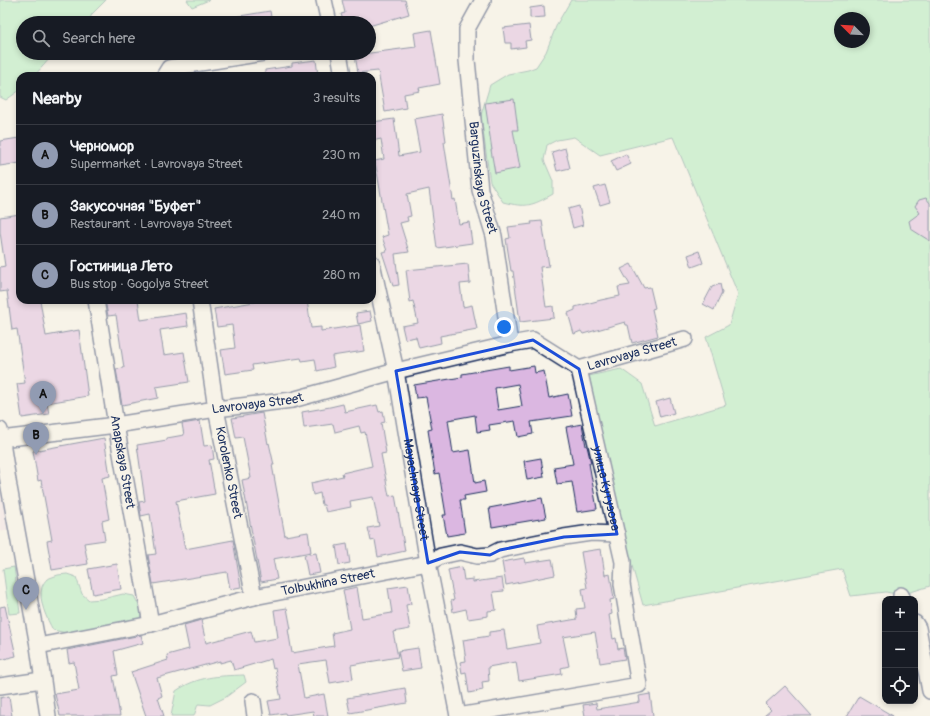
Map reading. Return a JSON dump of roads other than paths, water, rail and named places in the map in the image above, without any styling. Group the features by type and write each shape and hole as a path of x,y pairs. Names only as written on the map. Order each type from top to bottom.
{"street":[{"path":"324,0 327,16"},
{"name":"Barguzinskaya Street","path":"480,6 467,29 467,60 480,190 494,236 510,344"},
{"path":"166,72 169,68 219,60"},
{"path":"340,60 342,72"},
{"name":"Mayachnaya Street","path":"376,282 396,371 428,563 458,716"},
{"name":"Anapskaya Street","path":"97,304 116,426 151,624"},
{"name":"Korolenko Street","path":"201,304 216,409 254,597"},
{"name":"Lavrovaya Street","path":"579,370 685,339"},
{"path":"510,344 533,340 579,370"},
{"name":"Lavrovaya Street","path":"1,434 116,426 216,409 292,400 396,371 510,344"},
{"name":"улица Кутузова","path":"458,716 639,685 622,584 623,562 579,370"},
{"path":"1,434 38,646 48,716"},
{"name":"Tolbukhina Street","path":"38,646 151,624 254,597 428,563 441,556 460,552 477,556 490,555 500,550 564,537 591,533 617,534"},
{"path":"921,625 930,691"},
{"path":"0,686 42,680"},
{"path":"253,701 255,716"}],"place":[{"name":"Черномор","path":"43,414"},
{"name":"Закусочная \"Буфет\"","path":"36,455"},
{"name":"Гостиница Лето","path":"26,610"}]}
